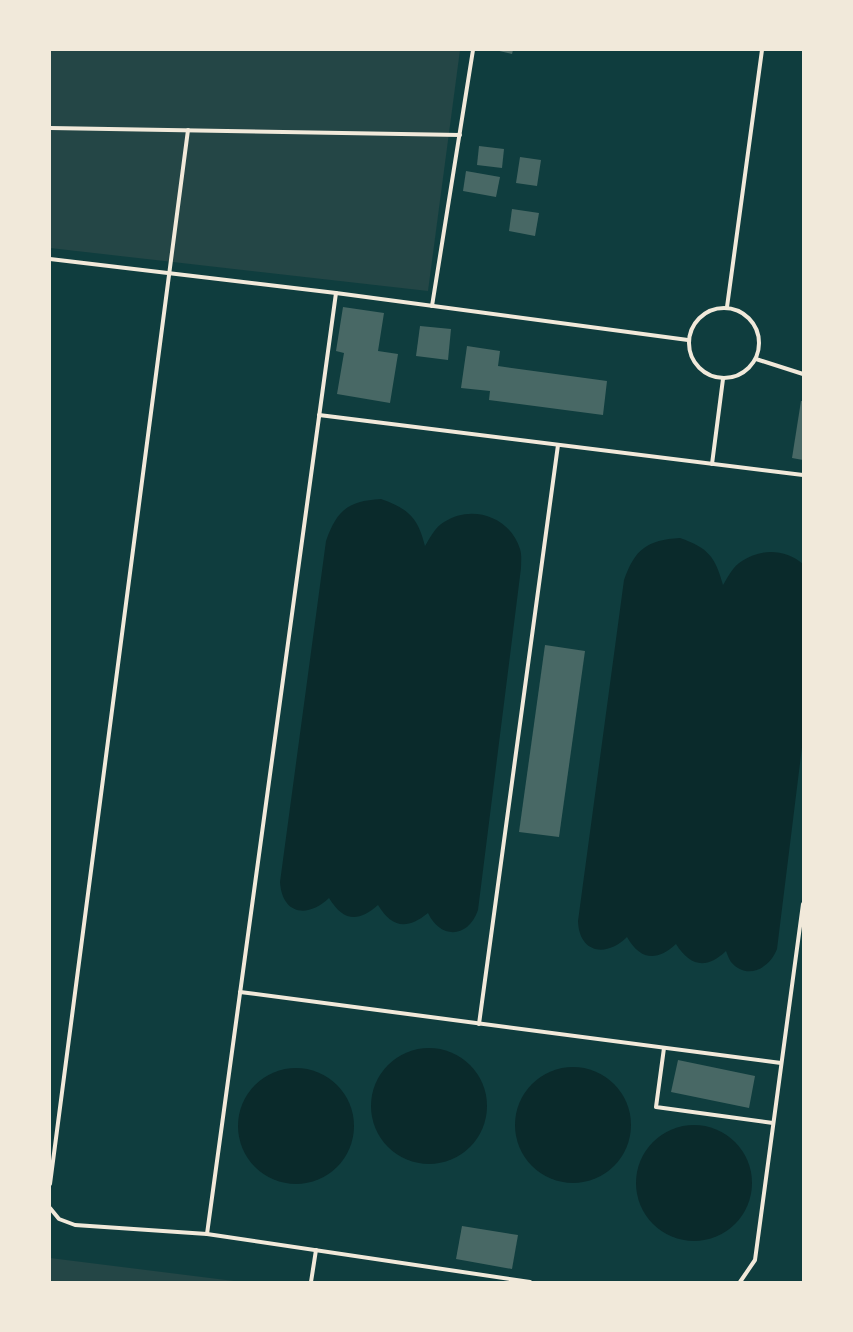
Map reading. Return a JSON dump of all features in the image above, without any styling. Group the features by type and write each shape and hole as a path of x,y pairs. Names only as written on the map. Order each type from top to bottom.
{"lane":[{"path":"432,306 474,50"},
{"path":"727,307 762,50"},
{"path":"50,128 460,135"},
{"path":"50,1184 188,130"},
{"path":"50,259 336,293 688,340"},
{"path":"208,1234 336,293"},
{"path":"727,307 740,311 751,320 758,332 760,346 756,359 747,370 734,377 723,379 707,374 696,366 689,354 688,340 692,326 701,316 713,308 727,307"},
{"path":"756,359 803,374"},
{"path":"712,464 723,379"},
{"path":"319,415 803,475"},
{"path":"479,1024 558,445"},
{"path":"740,1282 754,1260 803,904"},
{"path":"240,992 781,1063"},
{"path":"664,1048 656,1107 773,1123"},
{"path":"50,1135 56,1136"},
{"path":"50,1208 59,1219 75,1225 208,1234 530,1282"},
{"path":"311,1282 316,1250"}],"shaded area":[{"path":"50,50 460,50 428,291 50,248"},
{"path":"381,499 399,507 411,516 419,528 425,546 435,530 444,522 466,514 477,514 488,516 508,528 521,551 521,568 478,910 473,920 461,931 446,931 439,928 428,913 413,922 400,924 394,922 383,913 378,905 364,915 351,917 345,915 334,906 329,898 321,905 312,909 297,910 285,901 282,893 280,882 326,541 330,530 345,509 360,502"},
{"path":"680,538 697,545 709,554 717,567 723,585 736,566 757,554 765,552 781,553 789,555 803,564 803,739 777,949 769,962 757,970 744,971 737,968 731,962 726,951 712,961 699,963 687,957 676,944 662,954 649,956 637,950 627,937 611,948 595,949 588,946 583,940 578,921 624,580 633,561 644,548 659,541"},
{"path":"429,1048 451,1052 461,1057 470,1065 478,1074 483,1084 487,1106 483,1128 478,1138 470,1147 461,1155 451,1160 429,1164 407,1160 397,1155 388,1147 380,1138 375,1128 371,1106 375,1084 380,1074 388,1065 397,1057 407,1052"},
{"path":"573,1067 595,1071 605,1076 614,1084 622,1093 627,1103 631,1125 627,1147 622,1157 614,1166 605,1174 595,1179 573,1183 551,1179 541,1174 532,1166 524,1157 519,1147 515,1125 519,1103 524,1093 532,1084 541,1076 551,1071"},
{"path":"296,1068 318,1072 328,1077 337,1085 345,1094 350,1104 354,1126 350,1148 345,1158 337,1167 328,1175 318,1180 296,1184 274,1180 264,1175 255,1167 247,1158 242,1148 238,1126 242,1104 247,1094 255,1085 264,1077 274,1072"},
{"path":"694,1125 716,1129 726,1134 735,1142 743,1151 748,1161 752,1183 748,1205 743,1215 735,1224 726,1232 716,1237 694,1241 672,1237 662,1232 653,1224 645,1215 640,1205 636,1183 640,1161 645,1151 653,1142 662,1134 672,1129"},
{"path":"50,1258 242,1282 50,1282"}],"building":[{"path":"495,50 513,50 512,54"},
{"path":"479,146 504,149 502,168 477,165"},
{"path":"520,157 541,160 537,186 516,183"},
{"path":"466,171 500,177 496,197 463,191"},
{"path":"512,209 539,213 535,236 509,231"},
{"path":"343,307 384,313 378,351 398,354 390,403 337,394 344,353 336,351"},
{"path":"420,326 451,329 448,360 416,356"},
{"path":"467,346 500,351 498,366 607,381 603,415 489,400 490,391 461,388"},
{"path":"801,401 803,401 803,460 792,458"},
{"path":"545,645 585,651 559,837 519,832"},
{"path":"678,1060 755,1076 749,1108 671,1092"},
{"path":"462,1226 518,1235 512,1269 456,1259"}]}
